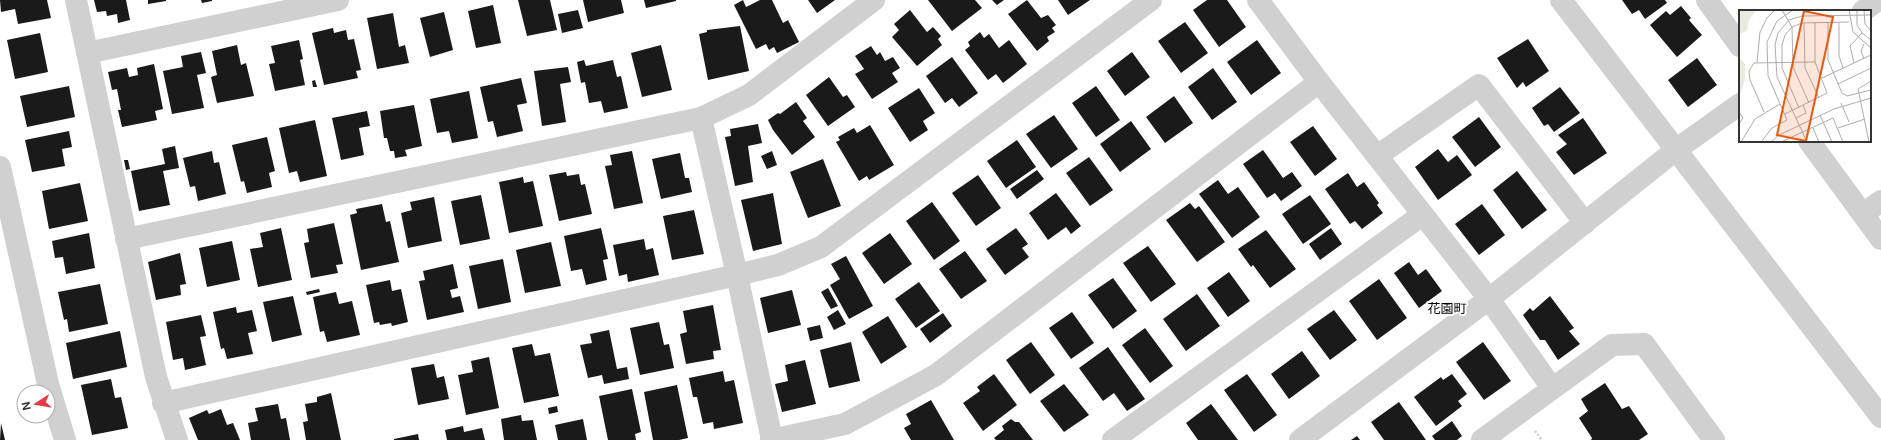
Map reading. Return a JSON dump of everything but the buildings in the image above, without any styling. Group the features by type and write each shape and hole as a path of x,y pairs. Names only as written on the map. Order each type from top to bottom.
{"street":[{"path":"76,0 156,377 163,403 177,440"},
{"path":"87,53 338,0"},
{"path":"126,239 701,118 749,95 874,0"},
{"path":"163,403 778,265 821,247 1151,0"},
{"path":"1258,0 1319,82 1489,299 1552,388"},
{"path":"1561,0 1677,149 1881,417"},
{"path":"1707,0 1739,45"},
{"path":"1864,10 1878,0"},
{"path":"701,118 737,275 771,440 845,424 936,375 1319,82"},
{"path":"1377,156 1479,85 1585,223"},
{"path":"1300,440 1489,299 1677,149 1739,105"},
{"path":"1811,142 1881,239"},
{"path":"0,167 48,384 65,440"},
{"path":"1863,214 1881,201"},
{"path":"1113,440 1422,215"},
{"path":"1482,440 1612,345 1644,344 1714,440"}],"district":[{"name":"花園町","path":"1447,308"}]}
